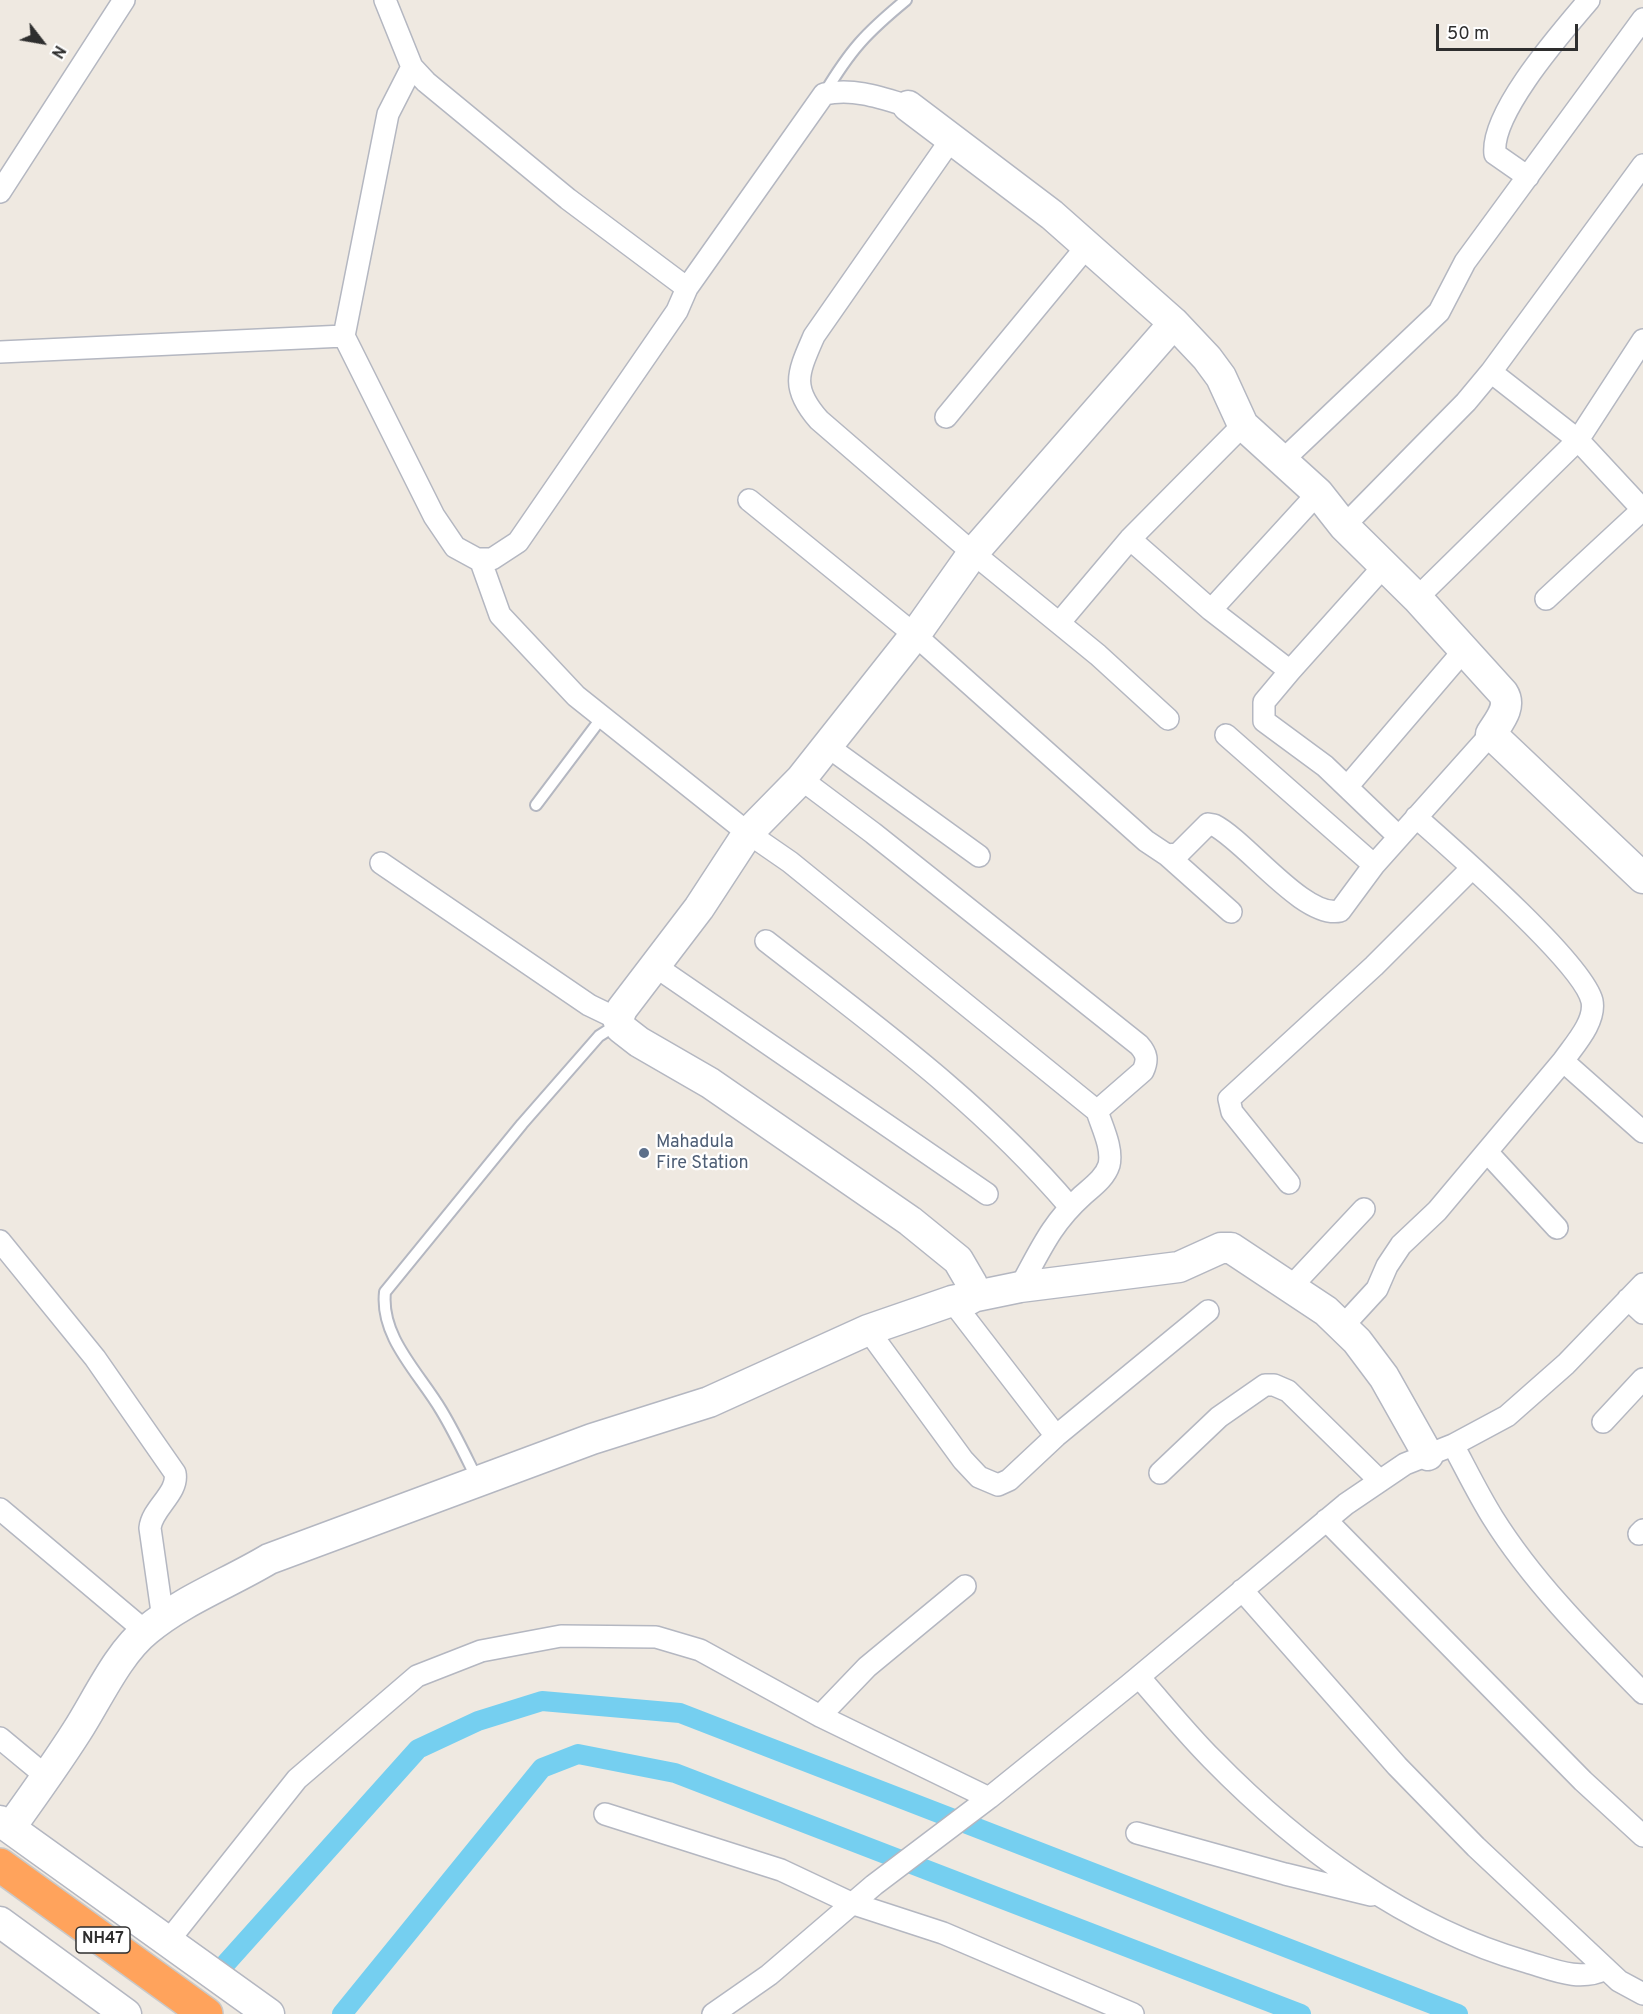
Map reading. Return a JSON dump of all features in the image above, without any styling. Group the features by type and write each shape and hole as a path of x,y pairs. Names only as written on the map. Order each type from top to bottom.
{"highway":[{"name":"NH47","path":"0,1865 206,2014"},
{"name":"NH47","path":"0,1892 168,2014"}],"street":[{"path":"0,192 124,0"},
{"path":"385,0 412,67 568,199 687,288"},
{"path":"1528,177 1495,154 1497,132 1517,92 1589,0"},
{"path":"1282,461 1439,312 1465,262 1643,19"},
{"path":"412,67 388,114 344,336 434,516 455,547 480,559 492,559 519,542 677,311 687,288 824,94 842,91 873,94 908,106 952,138 1088,245 1174,323 1221,377 1243,425 1318,493 1344,526 1417,598 1465,649 1508,700 1507,707 1491,734 1374,864 1340,911 1330,913 1318,909 1214,825 1208,824 1178,854 1167,855"},
{"path":"952,138 814,336 801,367 798,389 804,404 819,420 973,553 1060,622 1168,720"},
{"path":"1344,526 1466,402 1491,372 1643,165"},
{"path":"946,417 1088,245"},
{"path":"619,1024 622,1009 699,908 748,833 801,779 915,635 973,553 1174,323"},
{"path":"0,352 344,336"},
{"path":"1417,598 1578,440 1637,363 1643,340"},
{"path":"1491,372 1578,440 1643,510 1546,599"},
{"path":"1060,622 1130,539 1243,425"},
{"path":"1211,610 1318,493"},
{"path":"749,500 915,635 1146,841 1167,855 1231,912"},
{"path":"1130,539 1211,610 1290,671"},
{"path":"480,559 500,615 576,696 748,833 799,869 1097,1111 1109,1149 1109,1165 1101,1180 1070,1207 1043,1242 1020,1287"},
{"path":"1384,566 1264,702 1264,721 1325,766 1398,836"},
{"path":"1347,787 1465,649"},
{"path":"1491,734 1640,870"},
{"path":"1226,735 1374,864"},
{"path":"827,746 979,856"},
{"path":"801,779 873,833 1139,1045 1147,1061 1143,1071 1097,1111"},
{"path":"1342,1327 1377,1289 1387,1266 1401,1245 1437,1211 1563,1061 1587,1026 1592,1003 1583,981 1552,945 1416,817"},
{"path":"381,863 589,1005 710,1083 910,1221 958,1260 972,1284 961,1300"},
{"path":"1289,1183 1232,1112 1229,1099 1374,966 1472,868"},
{"path":"766,941 962,1095 1020,1150 1070,1207"},
{"path":"655,966 987,1194"},
{"path":"1563,1061 1643,1132"},
{"path":"1486,1152 1557,1228"},
{"path":"1289,1289 1364,1209"},
{"path":"0,1241 95,1358 175,1473 174,1486 153,1515 150,1528 154,1625"},
{"path":"269,2014 230,2003 169,1940 5,1825 46,1777 118,1665 154,1625 269,1559 592,1439 709,1402 868,1330 961,1300 1020,1287 1179,1267 1221,1248 1231,1248 1243,1254 1289,1289 1326,1311 1357,1341 1539,1580 1597,1646 1643,1693"},
{"path":"713,2014 769,1975 851,1903 981,1804 1326,1520 1405,1464 1441,1450 1507,1416 1638,1298"},
{"path":"961,1300 1056,1436"},
{"path":"868,1330 963,1460 979,1477 990,1484 998,1485 1009,1480 1056,1436 1208,1311"},
{"path":"1603,1422 1643,1379"},
{"path":"1160,1473 1219,1418 1265,1385 1274,1385 1288,1391 1380,1481"},
{"path":"0,1509 154,1625"},
{"path":"1326,1520 1582,1781 1643,1836"},
{"path":"820,1716 867,1667 965,1586"},
{"path":"1242,1590 1397,1766 1476,1846 1606,1969 1628,1988 1643,1994"},
{"path":"169,1940 297,1779 417,1676 481,1651 561,1636 656,1637 700,1650 981,1804"},
{"path":"1138,1677 1212,1759 1319,1852 1382,1898"},
{"path":"0,1738 46,1777"},
{"path":"605,1814 771,1866 851,1903 943,1933 1133,2014"},
{"path":"1137,1833 1382,1898 1507,1956 1581,1977 1606,1969"},
{"path":"0,1922 126,2014"}],"lane":[{"path":"824,94 847,55 870,29 906,0"},
{"path":"536,806 603,716"},
{"path":"478,1481 441,1410 392,1336 384,1309 385,1292 522,1124 599,1036 619,1024"}],"waterway":[{"path":"220,1970 418,1749 478,1721 542,1701 680,1713 1458,2014"},
{"path":"342,2014 542,1768 578,1754 675,1773 1301,2014"}],"place":[{"name":"Mahadula Fire Station","path":"644,1153"}]}
